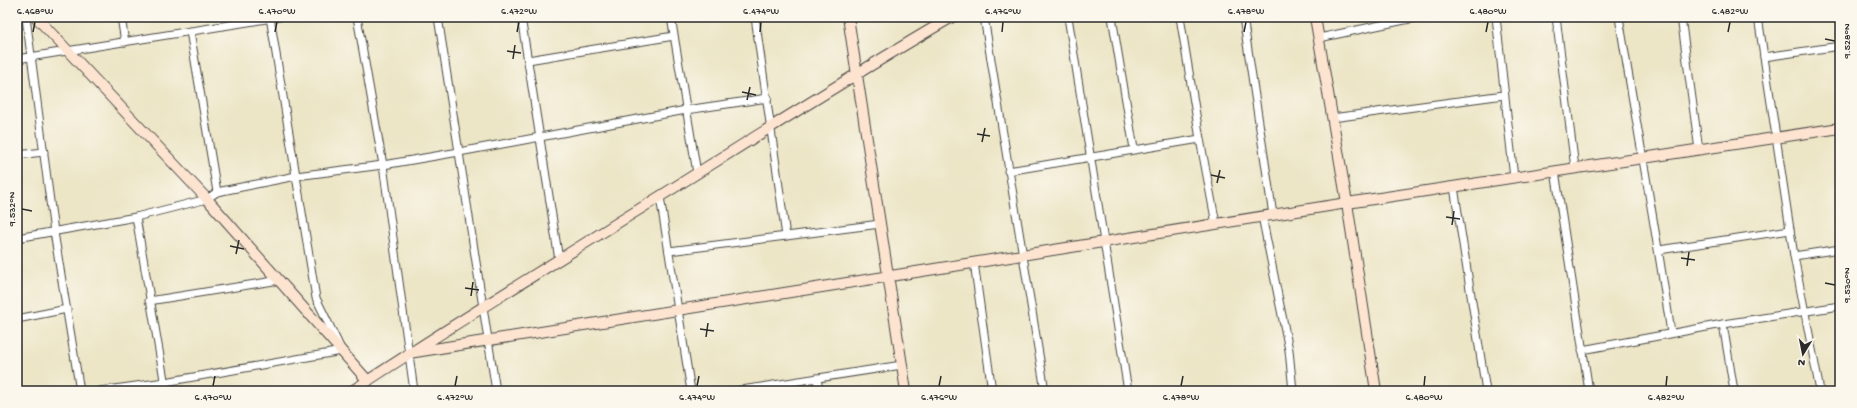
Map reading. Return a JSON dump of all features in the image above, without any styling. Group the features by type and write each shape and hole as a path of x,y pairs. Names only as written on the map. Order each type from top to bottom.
{"street":[{"path":"26,17 54,232 80,391"},
{"path":"36,17 207,198 368,381"},
{"path":"122,17 125,42"},
{"path":"17,59 280,17"},
{"path":"358,17 382,165 414,391"},
{"path":"438,17 496,391"},
{"path":"521,17 558,260"},
{"path":"671,17 697,173"},
{"path":"755,17 772,126 786,236"},
{"path":"848,17 906,391"},
{"path":"352,391 409,353 660,197 857,72 952,17"},
{"path":"984,17 1045,391"},
{"path":"1068,17 1128,391"},
{"path":"1112,17 1134,149"},
{"path":"1180,17 1216,224"},
{"path":"1243,17 1273,215"},
{"path":"1315,17 1347,203 1376,391"},
{"path":"1319,38 1419,17"},
{"path":"1496,17 1514,178"},
{"path":"1556,17 1575,168"},
{"path":"1619,17 1641,158 1659,250 1671,333"},
{"path":"1681,17 1699,150"},
{"path":"1758,17 1803,311 1820,391"},
{"path":"270,18 316,298 342,351"},
{"path":"190,31 217,192"},
{"path":"528,60 674,36"},
{"path":"1764,57 1840,46"},
{"path":"1332,118 1504,95"},
{"path":"17,238 136,217 207,198 217,192 296,176 382,165 686,110 768,98"},
{"path":"409,353 1262,216 1840,128"},
{"path":"1008,171 1090,156 1200,139"},
{"path":"17,155 44,152"},
{"path":"1555,172 1589,391"},
{"path":"1454,187 1486,391"},
{"path":"660,197 691,391"},
{"path":"1262,216 1289,350 1292,391"},
{"path":"136,217 166,391"},
{"path":"669,251 880,224"},
{"path":"1659,250 1790,230"},
{"path":"1794,256 1840,249"},
{"path":"974,262 992,391"},
{"path":"150,301 280,280"},
{"path":"1582,350 1723,324 1840,306"},
{"path":"17,319 67,309"},
{"path":"1723,324 1734,391"},
{"path":"100,391 165,382 342,351"},
{"path":"735,391 902,365"},
{"path":"817,378 819,391"}]}
